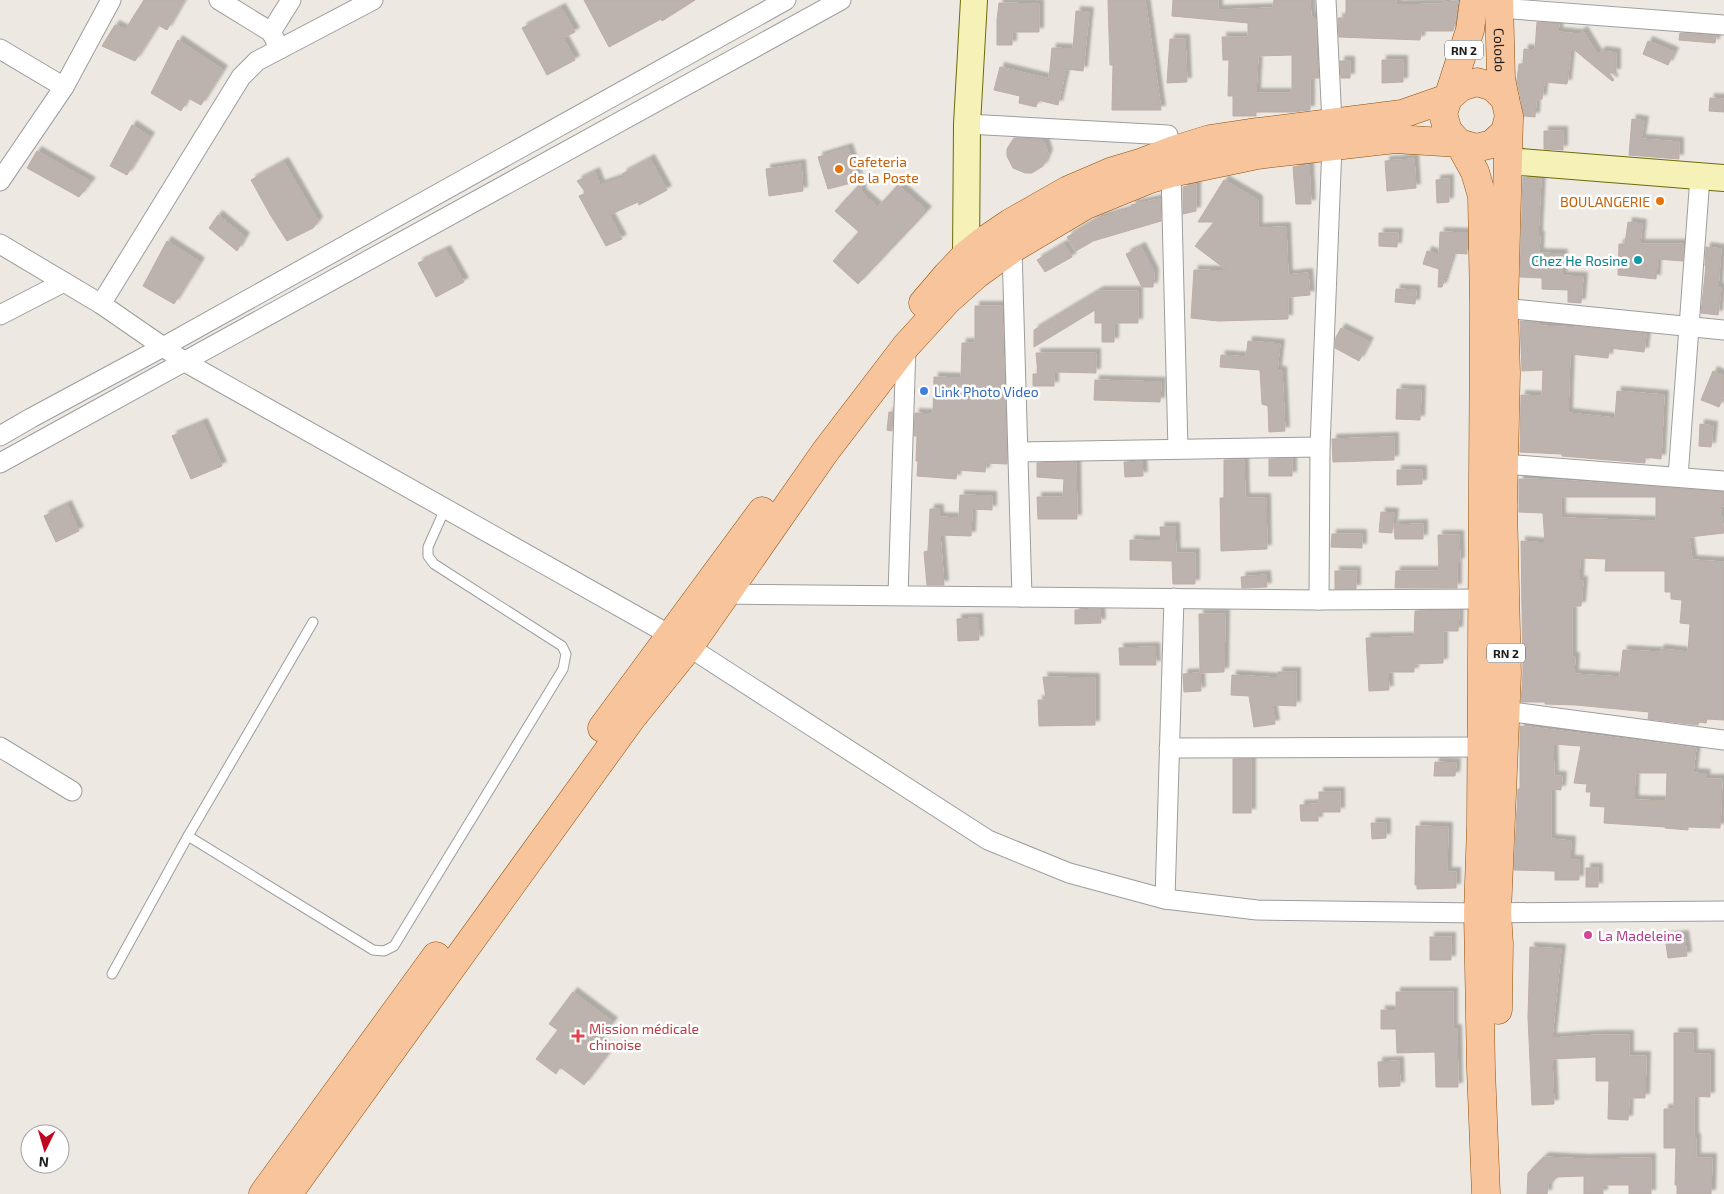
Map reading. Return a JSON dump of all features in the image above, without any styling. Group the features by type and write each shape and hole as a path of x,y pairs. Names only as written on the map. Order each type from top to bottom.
{"main road":[{"name":"RN 2","path":"1448,98 1470,30 1491,2"},
{"name":"Colodo","path":"1491,2 1507,108"},
{"path":"714,594 852,387 966,255 1010,223 1068,190 1110,172 1140,163 1257,155 1402,114 1448,98 1461,86 1477,82 1494,87 1507,108 1505,132 1492,144 1476,148 1459,143 1332,135"},
{"path":"1448,98 1444,114 1448,131 1459,143"},
{"name":"RN 2","path":"1488,913 1507,674 1504,308 1508,162 1507,108"},
{"name":"RN 2","path":"1459,143 1475,172 1482,196 1484,306 1482,826 1488,913 1499,944 1496,1085 1486,1192"},
{"path":"263,1194 714,594 826,452 906,346 946,301 976,275 1012,249 1086,205 1150,179 1171,162"},
{"path":"288,1194 631,719 679,641"}],"street":[{"path":"0,181 64,87 111,0"},
{"path":"219,0 271,32 280,49"},
{"path":"271,32 290,0"},
{"path":"101,304 241,77 257,61 373,0"},
{"path":"0,436 786,0"},
{"path":"0,462 841,0"},
{"path":"966,255 967,124 974,0"},
{"path":"1319,600 1320,447 1332,135 1326,0"},
{"path":"1491,2 1724,25"},
{"path":"0,49 64,87"},
{"path":"967,124 1168,135 1171,162 1178,449"},
{"path":"1508,162 1712,178 1690,327 1678,477"},
{"path":"0,244 101,304 185,362 679,641 988,840 1069,873 1165,899 1257,910 1488,913 1724,910"},
{"path":"1012,249 1022,597"},
{"path":"0,315 64,282"},
{"path":"1504,308 1724,330"},
{"path":"898,595 906,346"},
{"path":"1018,452 1320,447"},
{"path":"1504,464 1724,481"},
{"path":"714,594 1319,600 1483,599"},
{"path":"1165,899 1174,598"},
{"path":"1505,711 1724,740"},
{"path":"0,747 72,791"},
{"path":"1169,748 1482,747"}],"lane":[{"path":"188,836 373,950 384,951 394,946 563,669 566,654 562,646 434,564 428,556 428,547 445,509"},
{"path":"112,974 188,836 313,622"}],"building":[{"path":"144,0 184,0 167,30 158,25 135,61 102,46 115,25 125,30"},
{"path":"584,0 695,0 662,21 661,19 609,47"},
{"path":"1108,0 1145,0 1161,110 1112,110 1113,65 1110,65"},
{"path":"1173,0 1218,0 1218,10 1273,8 1274,0 1310,0 1311,17 1316,18 1316,61 1318,61 1319,78 1310,78 1310,110 1256,112 1256,116 1233,116 1233,96 1228,96 1229,60 1223,60 1222,37 1248,37 1248,23 1172,16","holes":["1292,55 1292,93 1256,93 1258,56"]},
{"path":"1346,0 1396,0 1396,5 1442,4 1442,2 1458,1 1453,31 1421,31 1420,40 1339,37 1338,18 1346,18"},
{"path":"999,3 1039,4 1039,32 1012,32 1012,45 997,45"},
{"path":"561,8 575,32 563,38 575,60 547,75 522,28"},
{"path":"1076,11 1089,12 1083,71 1066,69 1058,105 1038,100 1036,107 1019,103 1020,96 994,90 1000,67 1049,79 1052,48 1073,49"},
{"path":"1537,22 1559,24 1558,32 1578,34 1583,31 1598,55 1601,51 1616,53 1616,73 1609,73 1614,80 1612,81 1571,47 1567,84 1544,82 1542,99 1536,99 1535,117 1524,116 1517,80 1519,64 1523,64 1524,49 1535,50"},
{"path":"1680,33 1716,36 1715,43 1679,40"},
{"path":"1170,39 1185,39 1187,82 1167,83"},
{"path":"178,40 223,70 201,105 188,98 181,111 151,93"},
{"path":"1648,41 1674,52 1668,65 1643,54"},
{"path":"1382,60 1403,60 1403,82 1382,83"},
{"path":"1340,61 1350,61 1350,78 1341,78"},
{"path":"1710,98 1724,99 1724,112 1709,111"},
{"path":"1632,119 1644,121 1641,139 1679,142 1679,159 1629,155"},
{"path":"132,125 150,137 127,175 110,166"},
{"path":"1544,131 1563,131 1563,150 1544,149"},
{"path":"1014,138 1042,139 1048,154 1043,166 1032,173 1025,173 1013,168 1007,156 1007,149"},
{"name":"Cafeteria de la Poste","path":"848,148 859,181 828,189 818,157"},
{"path":"37,151 91,182 79,197 27,168"},
{"path":"650,159 667,190 639,205 638,202 609,215 622,239 606,246 579,196 586,193 577,181 595,172 600,185 624,177 622,174"},
{"path":"1414,159 1416,188 1387,191 1385,161"},
{"path":"284,162 318,221 313,228 287,241 251,180"},
{"path":"801,164 803,191 769,196 766,169"},
{"path":"1309,165 1311,204 1296,204 1293,167"},
{"path":"1523,177 1541,179 1539,253 1563,254 1562,276 1583,277 1581,303 1568,302 1568,290 1542,289 1542,278 1520,277"},
{"path":"1449,179 1449,202 1437,203 1436,180"},
{"path":"1224,180 1258,200 1258,228 1286,227 1288,275 1308,273 1310,295 1288,297 1288,319 1218,321 1191,318 1194,270 1228,271 1195,246 1214,222 1198,222"},
{"path":"860,184 862,193 878,207 898,185 927,211 858,284 833,261 859,232 835,211"},
{"path":"1196,184 1196,211 1183,214 1183,187"},
{"path":"1160,199 1161,221 1093,241 1076,251 1067,237 1097,219 1132,209 1131,205"},
{"path":"218,215 245,237 237,251 209,228"},
{"name":"Chez He Rosine","path":"1628,222 1642,224 1640,244 1683,244 1683,261 1657,259 1656,279 1618,275 1619,244 1625,244"},
{"path":"1440,232 1467,233 1467,254 1453,253 1442,287 1438,287 1439,269 1423,264 1427,251 1439,255"},
{"path":"1379,233 1398,233 1397,247 1379,246"},
{"path":"167,241 200,262 174,304 143,286"},
{"path":"1064,244 1072,257 1045,272 1037,260"},
{"path":"1141,247 1154,273 1153,287 1142,287 1126,254"},
{"path":"1706,247 1721,249 1718,288 1721,288 1718,315 1701,313"},
{"path":"446,250 464,282 436,297 418,263"},
{"path":"1396,289 1416,290 1415,304 1395,302"},
{"path":"1099,291 1138,291 1138,323 1114,323 1114,342 1102,342 1102,323 1095,323 1095,310 1034,347 1034,330"},
{"path":"975,306 1002,306 1007,464 986,463 985,472 957,470 956,479 917,476 917,436 914,436 915,413 933,414 934,377 961,378 962,343 975,343"},
{"path":"1520,321 1539,323 1539,326 1576,328 1576,326 1646,334 1644,352 1609,348 1608,358 1570,354 1568,413 1615,418 1617,391 1664,395 1661,459 1645,457 1645,463 1562,456 1562,454 1520,452 1521,395 1542,396 1543,370 1522,371"},
{"path":"1341,328 1369,342 1359,361 1335,348 1336,337"},
{"path":"1248,341 1280,344 1277,371 1282,371 1285,431 1269,432 1268,406 1262,404 1260,370 1220,367 1221,355 1246,357"},
{"path":"1036,353 1096,353 1096,373 1054,372 1054,386 1033,386 1033,374 1038,374"},
{"path":"1713,371 1724,376 1724,395 1719,407 1701,400"},
{"path":"1095,380 1161,382 1160,402 1094,400"},
{"path":"1397,389 1421,390 1420,420 1396,419"},
{"path":"889,412 893,412 892,431 887,430"},
{"path":"203,423 222,466 191,479 172,436"},
{"path":"1700,424 1713,426 1711,447 1699,446"},
{"path":"1394,437 1394,460 1333,462 1332,439"},
{"path":"1269,459 1292,459 1292,476 1269,476"},
{"path":"1224,460 1244,460 1245,498 1266,498 1267,549 1221,551 1220,498 1224,498"},
{"path":"1142,461 1143,476 1125,477 1124,462"},
{"path":"1076,462 1077,519 1038,519 1037,497 1063,497 1064,479 1037,477 1037,463"},
{"path":"1397,470 1422,470 1422,484 1397,485"},
{"path":"1519,479 1559,480 1724,492 1724,506 1720,505 1724,533 1689,537 1692,560 1724,562 1724,720 1707,719 1706,723 1699,722 1698,725 1648,719 1649,712 1545,704 1545,702 1521,702 1523,674 1521,541 1545,543 1543,513 1519,512","holes":["1561,497 1656,497 1656,521 1561,518","1580,558 1606,559 1605,571 1665,571 1665,592 1671,592 1671,599 1682,600 1680,623 1690,624 1688,652 1660,649 1659,652 1623,650 1620,677 1574,674 1572,606 1581,606 1583,581 1579,581"]},
{"path":"960,495 992,496 992,510 972,509 971,536 940,535 944,585 927,585 924,552 928,551 930,509 939,509 939,517 959,518"},
{"path":"67,505 79,531 56,542 44,516"},
{"path":"1381,512 1394,513 1392,533 1379,532"},
{"path":"1423,524 1423,539 1395,539 1394,525"},
{"path":"1160,527 1175,527 1176,553 1195,553 1195,584 1173,584 1172,561 1130,560 1130,540 1161,541"},
{"path":"1332,534 1362,534 1362,548 1331,547"},
{"path":"1438,535 1459,535 1460,562 1457,562 1457,588 1395,588 1396,571 1439,571"},
{"path":"1335,571 1356,571 1356,589 1335,589"},
{"path":"1266,575 1267,587 1242,588 1241,577"},
{"path":"1100,609 1101,623 1075,624 1075,610"},
{"path":"1459,610 1458,631 1443,631 1443,663 1414,664 1414,672 1388,672 1389,690 1369,691 1366,638 1414,637 1415,611"},
{"path":"1199,614 1225,614 1224,672 1200,673"},
{"path":"978,618 979,640 958,641 957,619"},
{"path":"1155,647 1156,665 1120,665 1119,648"},
{"path":"1278,672 1296,672 1296,706 1272,705 1275,724 1254,727 1249,696 1231,695 1232,675 1278,678"},
{"path":"1200,673 1201,691 1184,692 1183,674"},
{"path":"1043,677 1095,678 1095,725 1039,726 1038,700 1046,700"},
{"path":"1520,726 1696,748 1693,773 1706,774 1705,779 1722,779 1720,828 1688,827 1688,830 1604,823 1605,807 1590,806 1591,792 1586,792 1587,784 1574,783 1581,746 1553,744 1554,776 1562,776 1561,790 1551,789 1551,839 1571,841 1570,860 1579,860 1579,880 1555,880 1555,871 1514,870 1518,789 1520,789","holes":["1635,773 1667,773 1666,801 1634,800"]},
{"path":"1233,759 1251,759 1251,813 1233,813"},
{"path":"1435,762 1456,763 1455,776 1434,776"},
{"path":"1319,792 1340,792 1340,812 1319,812"},
{"path":"1318,804 1318,821 1301,821 1300,805"},
{"path":"1371,823 1386,823 1386,838 1372,839"},
{"path":"1416,826 1448,827 1447,872 1456,872 1456,888 1417,889 1417,885 1415,885"},
{"path":"1586,868 1598,868 1598,887 1586,887"},
{"path":"1684,935 1687,956 1668,958 1665,937"},
{"path":"1430,937 1451,937 1451,960 1430,960"},
{"path":"1530,947 1561,949 1552,1038 1629,1035 1629,1056 1646,1056 1645,1098 1629,1098 1628,1120 1608,1119 1609,1081 1596,1081 1596,1057 1552,1059 1554,1104 1532,1105 1528,1017"},
{"name":"Mission médicale chinoise","path":"573,992 613,1022 599,1041 611,1050 584,1085 560,1067 556,1074 536,1059 558,1030 549,1024"},
{"path":"1396,992 1453,992 1453,1029 1457,1029 1458,1087 1436,1087 1435,1052 1397,1053 1396,1029 1381,1029 1381,1010 1396,1011"},
{"path":"1674,1033 1693,1033 1693,1054 1710,1054 1710,1097 1694,1096 1694,1138 1696,1138 1696,1158 1712,1158 1711,1194 1677,1194 1677,1185 1675,1185 1676,1148 1664,1148 1664,1109 1674,1109"},
{"path":"1399,1061 1400,1086 1379,1087 1378,1062"},
{"path":"1544,1157 1584,1159 1651,1158 1651,1194 1629,1194 1629,1185 1603,1185 1603,1194 1584,1194 1584,1176 1557,1177 1548,1186 1547,1194 1527,1194 1528,1173"}],"place":[{"name":"Cafeteria de la Poste","path":"839,169"},
{"name":"BOULANGERIE","path":"1660,201"},
{"name":"Chez He Rosine","path":"1638,260"},
{"name":"Link Photo Video","path":"924,391"},
{"name":"La Madeleine","path":"1588,935"},
{"name":"Mission médicale chinoise","path":"578,1036"}]}
